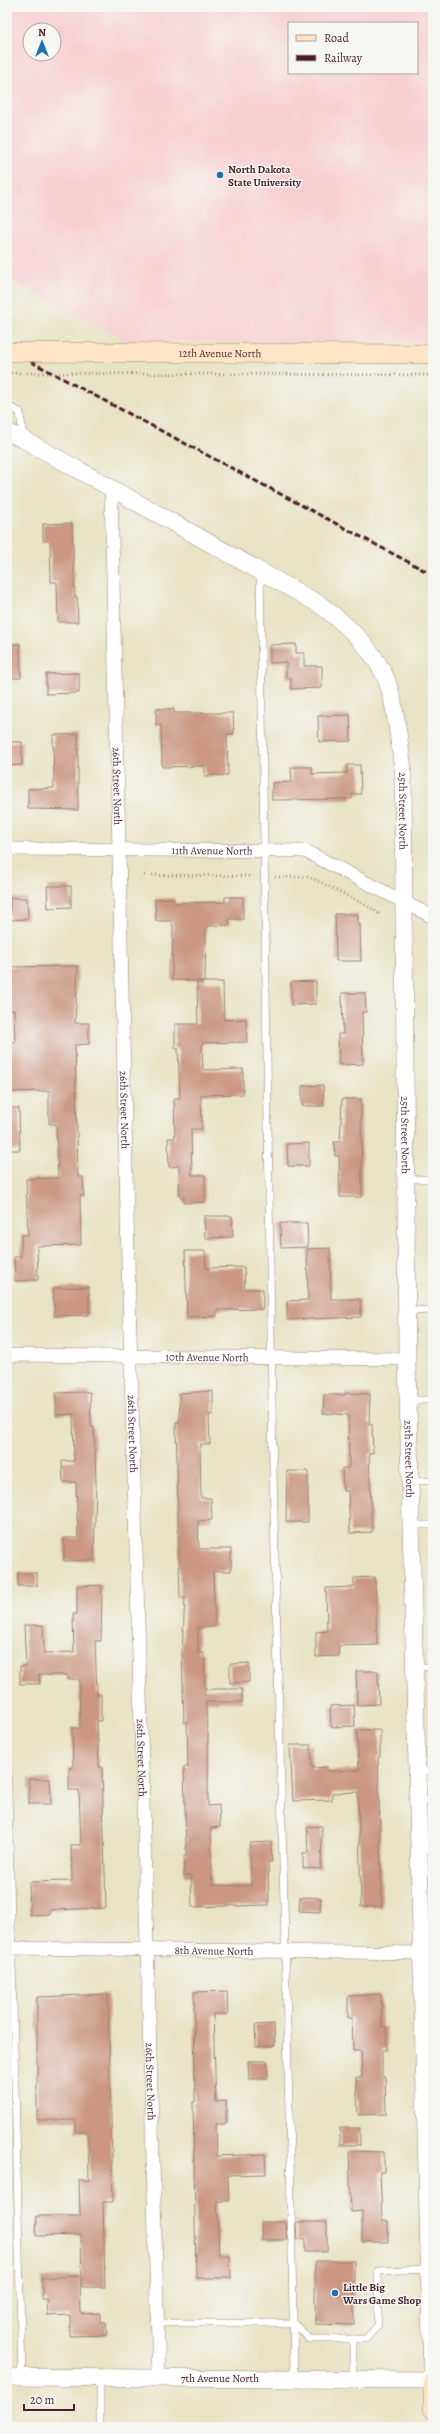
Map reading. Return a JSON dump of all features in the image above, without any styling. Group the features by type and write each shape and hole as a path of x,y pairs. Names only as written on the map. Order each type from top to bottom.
{"main road":[{"name":"12th Avenue North","path":"7,352 433,354"},
{"name":"25th Street North","path":"433,2380 433,2409"}],"street":[{"path":"7,432 23,439 260,571"},
{"name":"26th Street North","path":"111,488 131,1356 159,2378"},
{"name":"25th Street North","path":"260,571 319,604 341,620 360,640 378,664 389,689 403,769 408,1400 415,1667 425,1771 426,1844 422,1953 428,2005 430,2269 432,2287 433,2380"},
{"name":"11th Avenue North","path":"7,849 305,851 433,917"},
{"name":"10th Avenue North","path":"7,1355 408,1360"},
{"name":"8th Avenue North","path":"9,1948 422,1953"},
{"name":"7th Avenue North","path":"14,2377 433,2380"}],"lane":[{"path":"7,406 20,412 23,439"},
{"path":"260,571 271,1358 286,1952 294,2379"},
{"path":"406,1179 433,1179"},
{"path":"407,1311 433,1310"},
{"path":"408,1400 433,1400"},
{"path":"410,1481 433,1481"},
{"path":"412,1525 433,1525"},
{"path":"415,1667 433,1667"},
{"path":"7,1753 14,2377"},
{"path":"158,2323 293,2323 310,2339 366,2339 378,2325 378,2271 430,2269"},
{"path":"353,2339 353,2379"},
{"path":"100,2377 100,2427"}],"path":[{"path":"7,373 433,375"}],"shaded area":[{"name":"North Dakota State University","path":"7,7 433,7 433,342 129,342 7,278"}],"building":[{"path":"72,523 75,597 77,597 78,622 58,622 57,582 51,582 50,541 43,541 43,524"},
{"path":"7,644 20,644 21,678 7,678"},
{"path":"296,644 296,653 304,653 304,666 322,666 322,688 291,689 291,678 286,678 286,662 270,663 270,645"},
{"path":"79,673 79,693 46,694 46,674"},
{"path":"156,709 174,709 174,713 233,713 234,734 227,734 228,775 205,776 205,766 162,767 161,725 156,725"},
{"path":"350,715 351,741 319,742 318,716"},
{"path":"78,734 78,810 28,809 28,789 54,788 53,735"},
{"path":"7,742 22,742 22,765 7,766"},
{"path":"347,765 360,765 361,794 352,794 352,799 272,800 272,783 292,782 291,767 312,767 312,774 347,773"},
{"path":"47,886 71,886 71,907 48,908"},
{"path":"225,897 243,897 243,919 229,919 230,925 206,926 205,981 172,980 173,927 171,921 156,921 155,899 174,898 174,903 225,902"},
{"path":"10,898 27,898 28,919 10,920"},
{"path":"335,914 358,914 358,924 360,924 361,961 336,961"},
{"path":"78,966 75,1023 89,1023 89,1044 75,1045 78,1177 83,1177 84,1196 80,1196 81,1245 37,1246 38,1280 15,1281 14,1257 21,1257 21,1235 28,1235 26,1179 58,1178 56,1124 49,1124 49,1091 10,1092 9,1042 15,1042 14,1010 7,1010 7,967"},
{"path":"316,981 316,1004 291,1005 291,982"},
{"path":"197,982 223,982 224,1020 246,1019 247,1042 202,1043 203,1070 243,1069 243,1094 201,1095 202,1129 191,1129 192,1175 205,1175 205,1202 184,1203 184,1197 180,1197 179,1166 169,1167 168,1138 175,1138 174,1098 180,1098 178,1048 175,1048 175,1024 198,1024"},
{"path":"342,993 365,993 366,1012 362,1012 363,1064 339,1065 338,1034 343,1034"},
{"path":"323,1085 324,1106 302,1106 302,1086"},
{"path":"342,1099 361,1099 362,1197 340,1197 339,1156 335,1156 334,1142 340,1142"},
{"path":"7,1108 19,1108 20,1150 7,1150"},
{"path":"309,1143 309,1166 288,1166 287,1144"},
{"path":"204,1216 232,1216 233,1237 205,1238"},
{"path":"280,1223 307,1223 308,1247 281,1248"},
{"path":"330,1248 331,1299 360,1299 361,1317 287,1320 287,1301 308,1300 307,1249"},
{"path":"185,1251 205,1251 206,1268 244,1267 245,1289 263,1289 263,1309 217,1310 217,1316 187,1317"},
{"path":"89,1287 89,1315 54,1316 54,1288"},
{"path":"213,1391 213,1414 209,1415 210,1444 200,1444 201,1498 211,1498 212,1520 198,1521 199,1549 231,1549 231,1571 213,1571 215,1627 198,1627 198,1653 204,1653 205,1689 242,1689 242,1702 206,1702 208,1732 208,1806 219,1805 220,1827 211,1828 212,1885 251,1886 250,1843 271,1842 272,1862 268,1862 269,1905 192,1907 191,1876 184,1876 184,1856 186,1856 186,1845 184,1767 188,1767 187,1722 184,1723 182,1653 185,1598 180,1598 176,1422 180,1422 179,1393"},
{"path":"90,1392 91,1427 94,1427 96,1482 94,1560 64,1561 64,1538 78,1538 76,1482 63,1482 62,1461 74,1461 73,1414 56,1415 56,1393"},
{"path":"345,1393 370,1394 369,1424 372,1424 373,1453 369,1454 372,1532 350,1533 348,1491 343,1491 342,1468 349,1468 348,1415 323,1413 324,1395 345,1395"},
{"path":"287,1471 308,1471 308,1522 286,1522"},
{"path":"18,1573 37,1573 37,1586 18,1586"},
{"path":"375,1577 377,1645 338,1646 339,1656 316,1657 316,1632 327,1631 326,1588 354,1587 354,1578"},
{"path":"102,1585 101,1641 95,1641 97,1695 101,1694 101,1721 97,1721 99,1767 102,1767 106,1908 50,1910 50,1914 30,1915 29,1882 72,1881 71,1845 81,1845 79,1790 69,1790 69,1768 73,1768 72,1728 80,1728 79,1679 67,1679 67,1675 39,1675 40,1684 20,1684 20,1666 26,1666 24,1625 43,1625 44,1653 74,1652 73,1614 77,1614 77,1586"},
{"path":"249,1663 249,1682 230,1683 230,1664"},
{"path":"356,1671 378,1671 379,1704 357,1705"},
{"path":"354,1705 355,1726 331,1727 330,1706"},
{"path":"357,1730 380,1730 380,1757 378,1757 382,1907 361,1907 358,1792 332,1793 332,1800 293,1801 290,1745 311,1745 312,1768 327,1767 327,1771 359,1770"},
{"path":"29,1779 50,1779 51,1804 29,1804"},
{"path":"322,1826 321,1869 303,1868 303,1853 308,1853 307,1827"},
{"path":"300,1897 321,1898 320,1912 299,1911"},
{"path":"227,1991 228,2014 213,2014 216,2102 226,2101 226,2124 216,2124 217,2156 265,2154 266,2174 228,2175 229,2201 217,2201 219,2256 230,2256 231,2278 196,2278 193,2102 195,2102 194,1992"},
{"path":"108,1994 113,2202 103,2202 105,2287 82,2287 81,2235 36,2236 37,2216 80,2216 79,2180 89,2180 88,2132 76,2132 76,2120 37,2120 37,1997"},
{"path":"381,1994 382,2027 386,2027 387,2050 382,2050 382,2077 385,2077 386,2114 358,2115 356,2077 362,2077 361,2051 353,2051 352,2018 348,2018 348,1996"},
{"path":"274,2024 275,2046 256,2047 255,2025"},
{"path":"248,2061 267,2061 268,2079 249,2079"},
{"path":"340,2128 360,2128 360,2145 340,2145"},
{"path":"349,2151 384,2152 384,2172 380,2172 382,2221 388,2221 388,2242 362,2242 362,2211 351,2212"},
{"path":"261,2222 286,2222 287,2240 262,2240"},
{"path":"296,2222 327,2222 327,2252 305,2252 305,2239 297,2240"},
{"name":"Little Big Wars Game Shop","path":"315,2261 354,2261 354,2325 315,2324"},
{"path":"80,2276 81,2314 100,2313 100,2322 106,2322 107,2335 70,2336 70,2315 48,2316 47,2299 42,2299 42,2278"}],"railway":[{"path":"7,349 433,575"}],"place":[{"name":"North Dakota State University","path":"220,175"},
{"name":"Little Big Wars Game Shop","path":"335,2293"}]}
